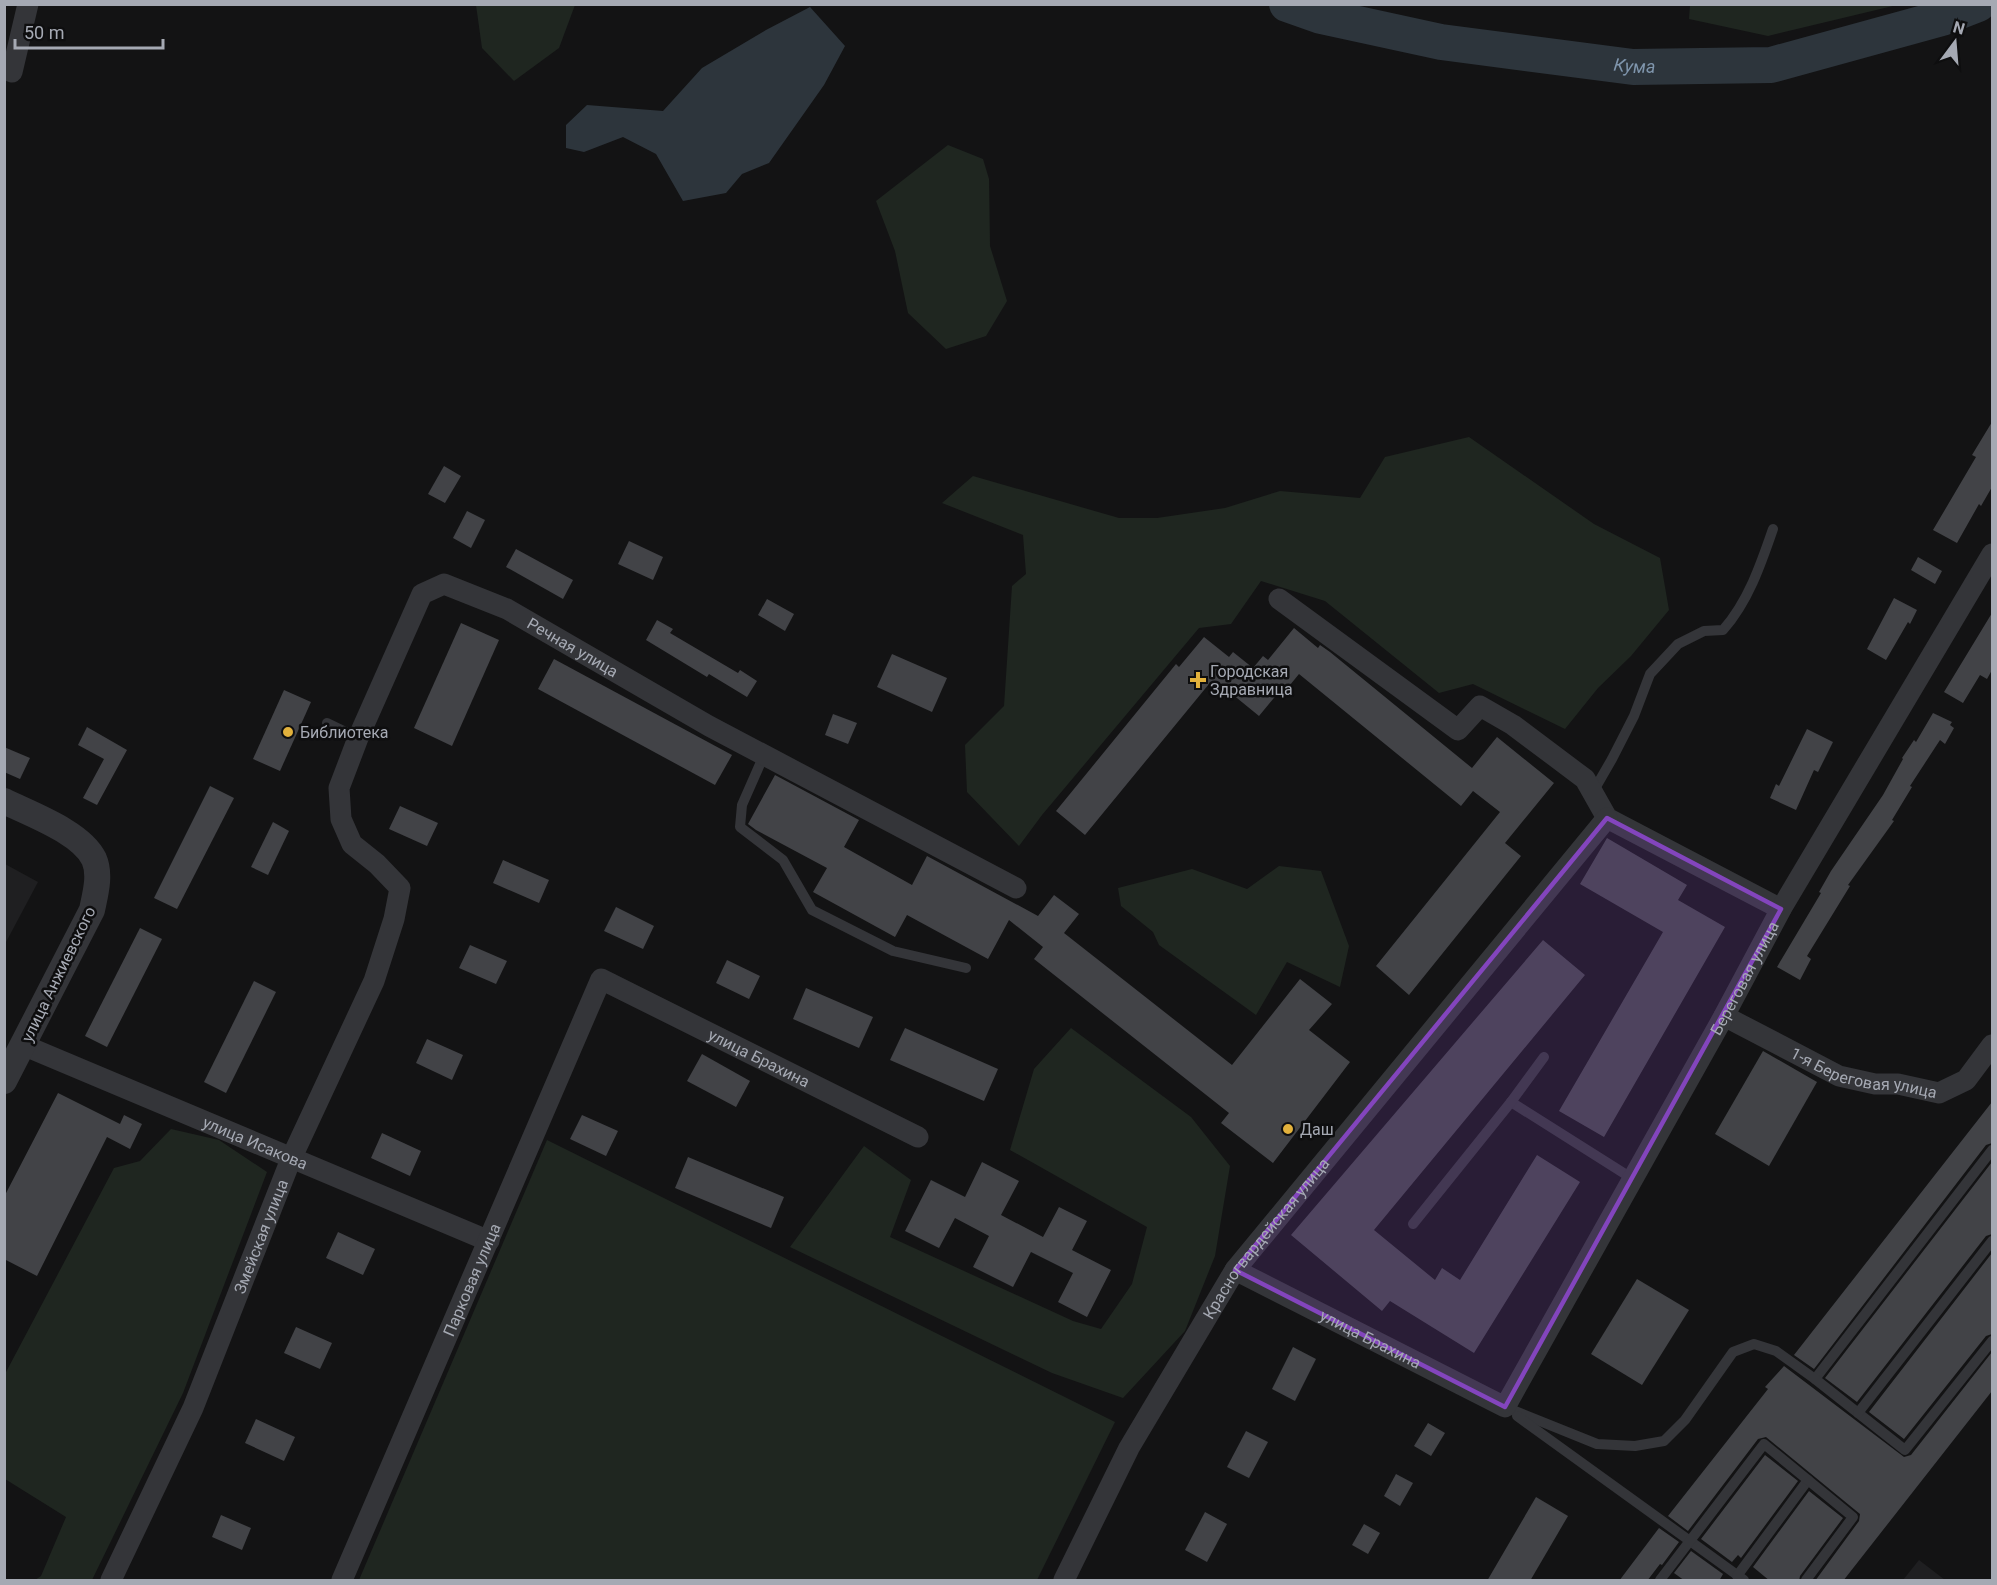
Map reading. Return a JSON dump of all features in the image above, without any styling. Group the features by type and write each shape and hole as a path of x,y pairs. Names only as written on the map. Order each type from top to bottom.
{"street":[{"path":"12,72 28,4"},
{"name":"Береговая улица","path":"1504,1407 1782,909 1992,554"},
{"name":"Речная улица","path":"400,888 352,844 341,819 339,788 358,738 422,594 444,584 507,609 709,726 1016,888"},
{"path":"1279,599 1458,730 1480,706 1513,724 1585,779 1607,818 1782,909"},
{"name":"улица Анжиевского","path":"4,801 74,836 94,860 97,884 92,910 4,1081"},
{"name":"Красногвардейская улица","path":"1064,1581 1129,1448 1235,1270 1607,818"},
{"name":"Змейская улица","path":"111,1581 193,1408 291,1159 374,981 394,919 400,888"},
{"name":"улица Брахина","path":"601,979 918,1137"},
{"name":"Парковая улица","path":"342,1581 601,979"},
{"name":"1-я Береговая улица","path":"1724,1016 1839,1076 1875,1084 1898,1084 1938,1093 1966,1080 1992,1045"},
{"name":"улица Исакова","path":"23,1045 489,1241"},
{"name":"улица Брахина","path":"1235,1270 1504,1407"}],"lane":[{"path":"1593,793 1634,716 1650,674 1678,644 1704,631 1723,630 1734,618 1758,572 1773,529"},
{"path":"327,723 358,738"},
{"path":"764,755 742,805 740,827 783,860 812,910 894,951 966,968"},
{"path":"1413,1224 1544,1057"},
{"path":"1510,1102 1633,1179"},
{"path":"1815,1379 1992,1150"},
{"path":"1858,1413 1992,1241"},
{"path":"1504,1407 1598,1444 1635,1446 1664,1441 1685,1420 1733,1352 1754,1344 1776,1351 1905,1450 1992,1341"},
{"path":"1504,1407 1740,1578 1808,1480"},
{"path":"1665,1579 1690,1541 1764,1444 1853,1517 1806,1581"}],"highlighted area":[{"path":"1607,818 1781,909 1505,1407 1235,1270"}],"shaded area":[{"path":"476,4 575,5 559,48 514,81 482,48"},
{"path":"1690,4 1897,5 1768,36 1689,19"},
{"path":"810,7 845,46 824,85 769,163 742,174 726,193 683,201 656,154 623,137 584,152 566,148 566,125 587,105 663,111 702,68"},
{"path":"948,145 983,159 989,179 990,246 1007,301 986,336 946,349 908,313 895,251 876,201"},
{"path":"1469,437 1594,524 1660,558 1669,610 1631,656 1598,688 1565,729 1473,684 1439,693 1325,601 1261,581 1231,624 1199,628 1042,815 1019,846 967,792 965,745 1004,706 1012,586 1026,574 1023,535 942,503 973,476 1119,518 1157,518 1225,508 1280,491 1360,498 1385,457"},
{"path":"5,864 38,882 5,944"},
{"path":"1279,866 1321,871 1349,946 1340,987 1287,962 1256,1015 1159,945 1153,932 1121,906 1118,888 1192,869 1247,889"},
{"path":"1071,1028 1191,1117 1230,1166 1215,1256 1185,1331 1123,1398 1052,1373 790,1247 864,1146 911,1180 890,1237 1073,1321 1101,1329 1132,1284 1147,1227 1010,1150 1034,1069"},
{"path":"171,1129 219,1140 267,1172 183,1393 92,1580 35,1580 41,1576 66,1517 5,1479 5,1374 114,1168 140,1161"},
{"path":"547,1140 1115,1422 1037,1580 359,1580"},
{"path":"1919,1560 1945,1580 1903,1580"}],"building":[{"path":"1992,422 1992,487 1981,506 1979,504 1957,543 1933,530 1976,457 1972,455"},
{"path":"444,466 461,476 445,503 428,494"},
{"path":"467,511 485,520 471,548 453,538"},
{"path":"629,541 663,557 653,580 618,564"},
{"path":"516,549 573,580 563,599 506,567"},
{"path":"1918,557 1942,571 1935,584 1911,570"},
{"path":"1894,598 1917,610 1886,660 1867,649"},
{"path":"767,599 794,614 785,631 758,615"},
{"path":"1992,613 1992,670 1987,679 1980,675 1963,703 1944,692"},
{"path":"657,620 673,629 670,633 738,673 740,670 757,681 747,697 709,674 707,677 646,640"},
{"path":"461,623 499,640 452,746 414,728"},
{"path":"1294,628 1318,648 1320,645 1330,652 1472,768 1497,737 1554,783 1505,843 1521,856 1409,995 1376,966 1500,812 1473,791 1461,806 1299,674 1281,696 1278,693 1259,716 1221,685 1217,691 1209,684 1085,835 1056,811 1176,664 1179,667 1204,637 1229,657 1233,652 1253,668 1263,656 1268,660"},
{"path":"892,654 947,678 932,712 877,687"},
{"path":"554,659 732,755 715,785 538,689"},
{"path":"284,690 311,702 280,771 253,759"},
{"path":"1933,713 1952,722 1950,725 1954,728 1945,744 1940,740 1910,786 1912,787 1892,820 1894,821 1848,885 1850,886 1807,956 1811,959 1800,980 1777,967 1821,893 1819,892 1831,871 1883,795 1902,758 1914,740 1916,742"},
{"path":"833,714 857,723 848,744 825,735"},
{"path":"87,727 127,750 97,805 83,798 104,759 78,745"},
{"path":"1807,729 1833,742 1818,772 1814,770 1796,810 1770,798 1776,784 1779,786"},
{"path":"4,747 30,758 20,779 4,772"},
{"path":"775,775 859,820 844,847 912,885 927,856 1038,916 1054,895 1079,914 1064,933 1232,1065 1300,979 1332,1004 1309,1030 1350,1062 1273,1163 1221,1123 1229,1113 1034,959 1043,947 1009,920 988,959 907,915 895,937 813,892 827,868 748,824"},
{"path":"210,786 234,798 177,909 154,898"},
{"path":"400,806 438,823 427,846 389,829"},
{"path":"273,822 289,831 268,875 251,867"},
{"path":"1607,838 1687,885 1678,900 1725,927 1604,1137 1559,1111 1663,932 1580,884"},
{"path":"503,860 549,880 539,903 493,883"},
{"path":"616,907 654,926 643,949 604,931"},
{"path":"140,928 162,939 107,1047 85,1036"},
{"path":"1543,940 1585,975 1374,1230 1435,1280 1442,1268 1460,1280 1537,1155 1580,1182 1474,1353 1390,1301 1382,1311 1291,1235"},
{"path":"470,945 507,961 496,984 459,968"},
{"path":"727,960 760,976 749,999 716,983"},
{"path":"254,981 276,992 226,1093 204,1082"},
{"path":"806,988 873,1017 859,1048 793,1019"},
{"path":"905,1028 998,1069 984,1101 890,1060"},
{"path":"427,1039 463,1055 452,1080 416,1063"},
{"path":"1763,1051 1817,1082 1769,1166 1715,1134"},
{"path":"702,1054 750,1081 736,1107 687,1081"},
{"path":"58,1093 120,1124 124,1115 142,1124 130,1149 107,1137 37,1276 4,1259 4,1197"},
{"path":"1992,1102 1992,1143 1986,1145 1814,1369 1794,1355"},
{"path":"582,1115 618,1131 606,1156 570,1139"},
{"path":"382,1133 421,1151 410,1176 371,1158"},
{"path":"688,1157 784,1197 771,1228 675,1188"},
{"path":"982,1162 1019,1181 1001,1215 1043,1237 1059,1207 1087,1221 1072,1250 1111,1270 1087,1317 1058,1302 1073,1273 1031,1252 1013,1287 973,1267 989,1236 955,1218 939,1248 905,1231 931,1180 965,1197"},
{"path":"1992,1162 1992,1234 1986,1236 1857,1402 1825,1378"},
{"path":"338,1232 375,1249 363,1275 326,1258"},
{"path":"1992,1253 1992,1334 1986,1336 1904,1439 1869,1412"},
{"path":"1637,1279 1689,1310 1642,1385 1591,1354"},
{"path":"296,1327 332,1343 320,1369 284,1353"},
{"path":"1293,1347 1316,1359 1295,1401 1272,1389"},
{"path":"1992,1352 1992,1391 1843,1581 1815,1581 1859,1521 1860,1514 1766,1437 1758,1439 1688,1531 1668,1516 1768,1389 1765,1387 1784,1366 1904,1457 1911,1455"},
{"path":"256,1419 295,1437 284,1461 245,1443"},
{"path":"1428,1423 1445,1433 1431,1456 1414,1446"},
{"path":"1246,1431 1268,1442 1249,1478 1227,1467"},
{"path":"1765,1455 1798,1481 1741,1558 1738,1555 1732,1562 1701,1539"},
{"path":"1396,1474 1413,1483 1400,1506 1384,1496"},
{"path":"1809,1491 1843,1518 1800,1576 1799,1581 1770,1581 1753,1567"},
{"path":"1536,1497 1568,1516 1530,1581 1487,1581"},
{"path":"1205,1512 1227,1524 1207,1562 1185,1550"},
{"path":"221,1515 251,1528 242,1550 212,1537"},
{"path":"1364,1524 1380,1533 1368,1554 1352,1545"},
{"path":"1659,1528 1679,1542 1662,1565 1660,1564 1647,1581 1619,1581"},
{"path":"1691,1551 1723,1574 1719,1581 1685,1581 1674,1573"}],"waterway":[{"name":"Кума","path":"1287,4 1321,16 1441,42 1633,67 1771,65 1942,18 1978,4"}],"place":[{"name":"Городская Здравница","path":"1198,680"},
{"name":"Библиотека","path":"288,732"},
{"name":"Даш","path":"1288,1129"}]}
